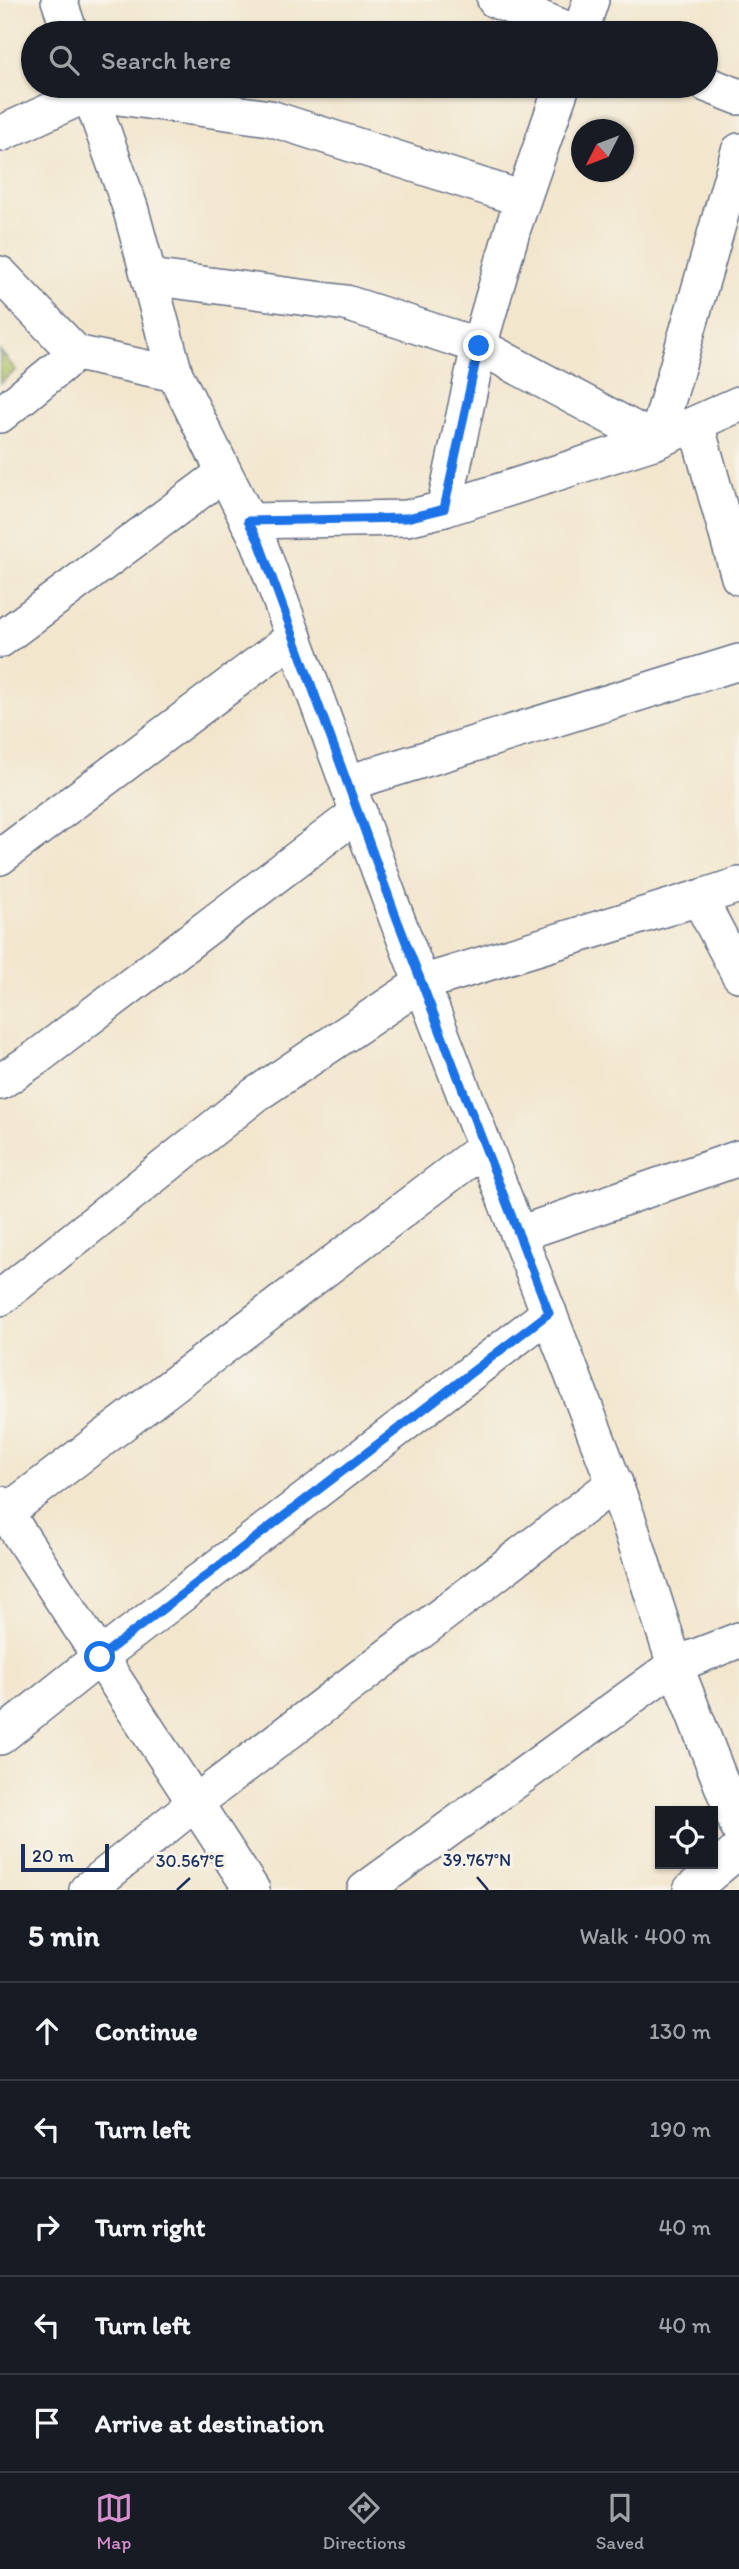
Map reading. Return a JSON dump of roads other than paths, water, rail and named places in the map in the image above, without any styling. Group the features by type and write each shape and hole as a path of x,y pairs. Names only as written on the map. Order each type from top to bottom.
{"street":[{"path":"59,0 66,21"},
{"path":"495,0 548,21"},
{"path":"583,21 591,0"},
{"path":"718,89 739,97"},
{"path":"0,134 70,98"},
{"path":"91,98 130,207 175,373 259,542 484,1148 615,1483 675,1665 739,1829"},
{"path":"144,98 270,118 523,199"},
{"path":"444,509 479,346 523,199 558,98"},
{"path":"656,441 739,151"},
{"path":"0,274 76,353 175,373"},
{"path":"149,277 346,303 479,346 656,441"},
{"path":"0,415 76,353"},
{"path":"248,521 407,518 444,509 656,441 739,404"},
{"path":"696,424 739,577"},
{"path":"0,640 224,473"},
{"path":"0,856 294,637"},
{"path":"0,1082 36,1058 353,797 739,662"},
{"path":"0,1298 254,1095 422,983 739,885"},
{"path":"699,898 739,974"},
{"path":"252,1890 2,1511 484,1148"},
{"path":"519,1234 739,1158"},
{"path":"0,1737 100,1657 549,1313"},
{"path":"87,1890 195,1803 615,1483"},
{"path":"365,1890 675,1665 739,1640"},
{"path":"691,1890 739,1850"}]}
